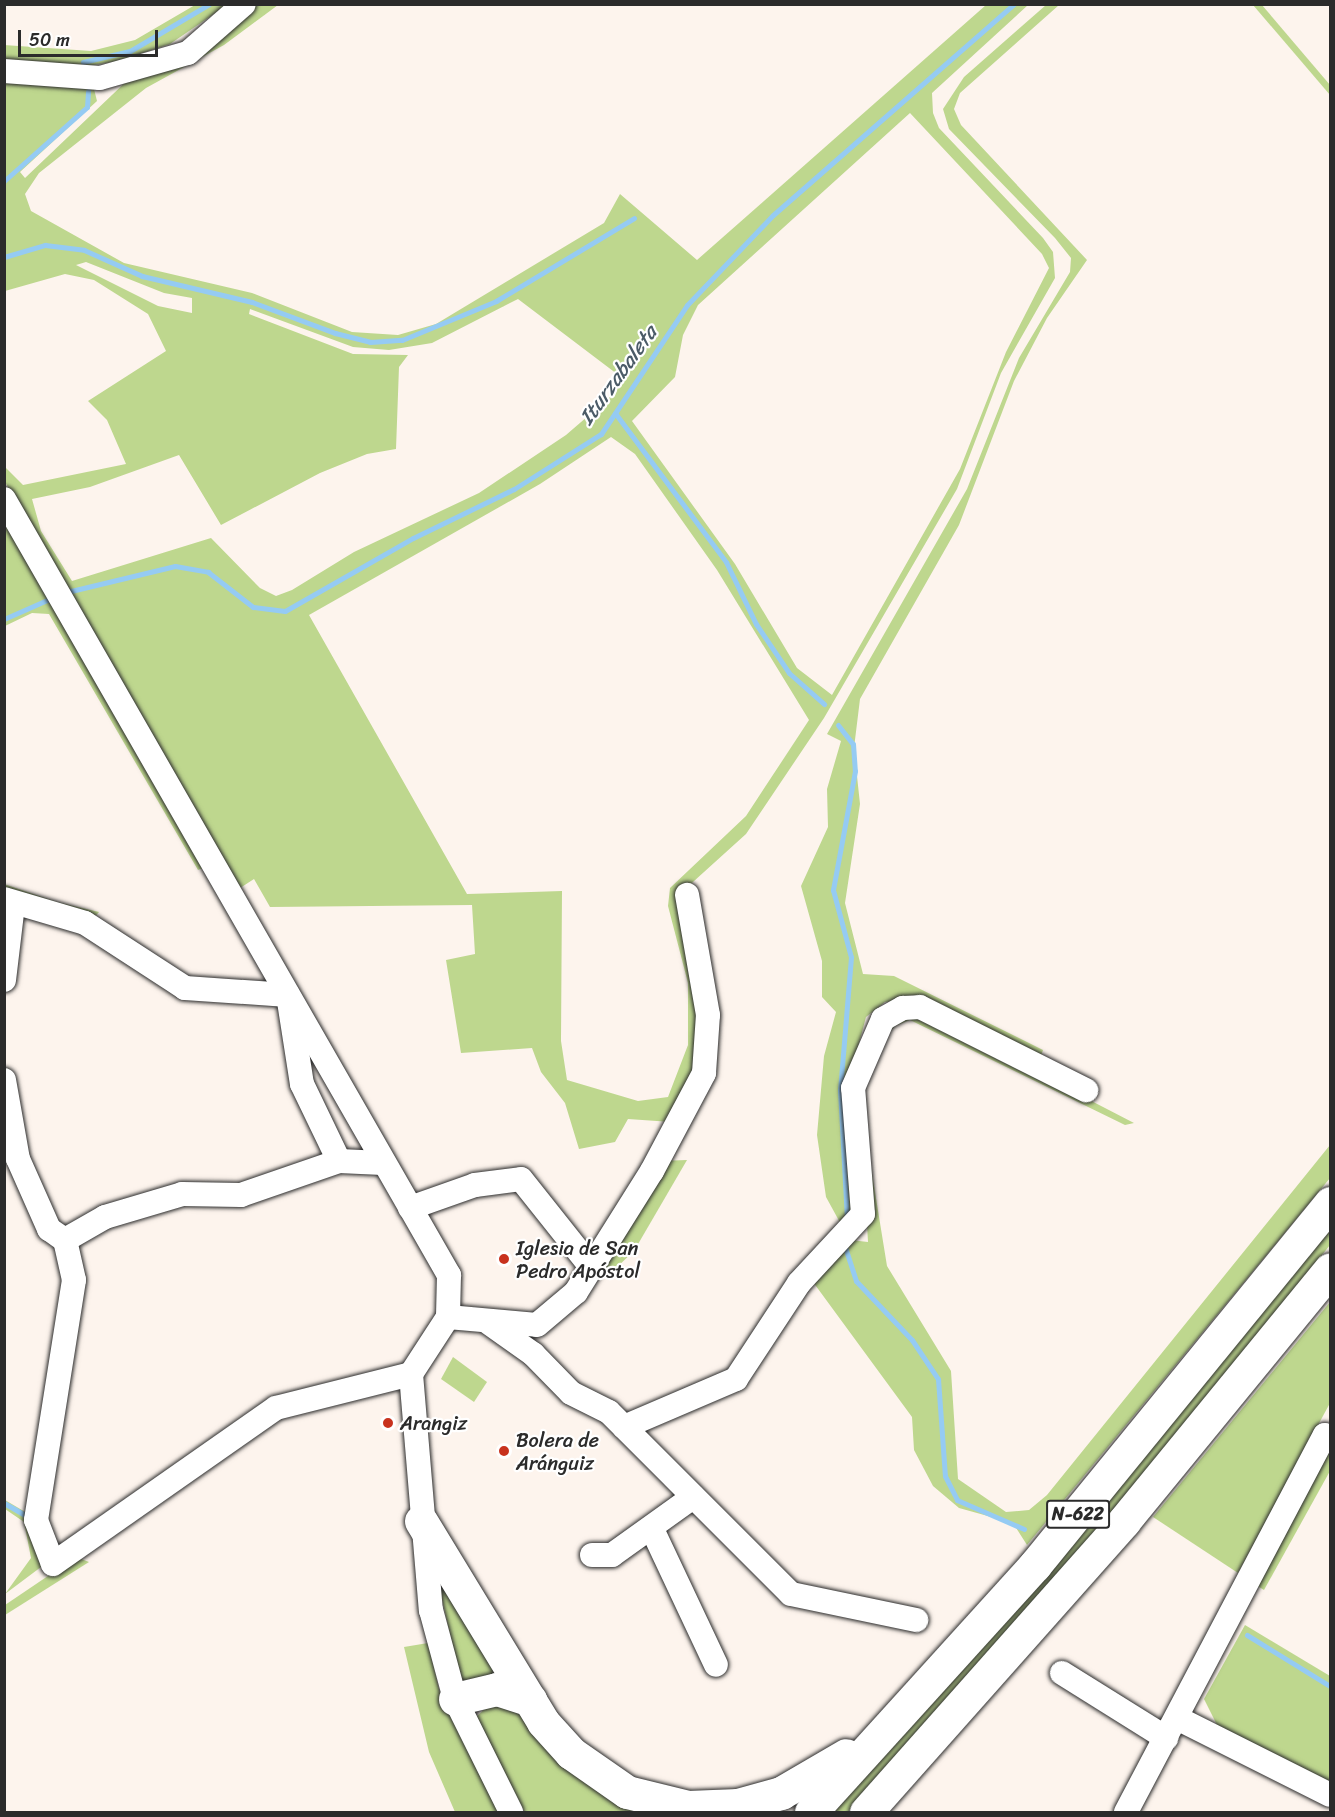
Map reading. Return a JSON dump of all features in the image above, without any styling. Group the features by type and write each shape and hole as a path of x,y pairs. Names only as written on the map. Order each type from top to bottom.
{"highway":[{"name":"N-622","path":"811,1812 1042,1556 1330,1203"},
{"name":"N-622","path":"866,1812 1124,1521 1330,1269"},
{"path":"421,1521 530,1700 564,1745 594,1771 627,1792 688,1807 738,1805 782,1793 814,1778 898,1717"},
{"path":"455,1699 497,1689 530,1700"}],"street":[{"path":"4,71 100,78 188,53 244,4"},
{"path":"4,499 449,1275 448,1317 411,1374 421,1521 431,1611 455,1699 511,1812"},
{"path":"448,1317 489,1323 537,1324 576,1292 704,1073 708,1015 687,895"},
{"path":"4,980 9,902 85,923 185,988 288,995"},
{"path":"288,995 302,1084 339,1161"},
{"path":"624,1427 736,1379 799,1283 862,1214 853,1088 883,1019 903,1008 920,1007 1086,1090"},
{"path":"4,1080 18,1159 49,1229 65,1240 74,1280 36,1520 53,1564 276,1408 411,1374"},
{"path":"65,1240 105,1216 182,1194 241,1195 339,1161 383,1163"},
{"path":"410,1208 475,1185 521,1179 591,1267"},
{"path":"489,1323 533,1354 571,1393 609,1412 791,1594 916,1620"},
{"path":"1126,1812 1325,1436 1330,1438"},
{"path":"592,1555 612,1555 652,1529 693,1497"},
{"path":"652,1529 716,1665"},
{"path":"1062,1673 1171,1728 1330,1795"}],"green space":[{"path":"195,5 227,5 170,44 118,61 82,67 5,62 4,45 91,51 135,40"},
{"path":"256,5 278,5 224,45 146,88 39,173 25,194 31,211 124,263 252,293 352,332 398,335 436,324 604,223 620,194 697,260 986,5 1028,5 932,93 933,113 939,128 1043,238 1053,252 1055,278 1001,373 957,489 824,718 746,834 683,891 703,995 696,1079 671,1122 628,1119 615,1142 579,1149 565,1103 541,1072 532,1048 461,1053 446,960 475,954 472,905 270,907 254,879 237,890 5,482 4,466 23,485 126,464 107,420 88,401 166,351 148,314 94,280 65,274 5,291 5,79 93,85 97,101 20,172 25,178 134,74","holes":["910,113 1042,254 1049,268 1006,352 960,469 832,695 797,668 735,564 632,421 675,377 683,335 698,305","86,262 164,293 192,298 192,313 158,306 76,265","518,299 617,374 617,391 566,435 479,493 354,552 292,590 276,596 260,588 211,538 72,581 41,531 32,499 90,487 179,455 221,525 320,473 367,454 396,449 399,367 408,355 353,354 249,314 250,309 353,347 389,350 432,343","611,437 635,454 717,570 809,720 746,816 670,888 668,906 688,983 688,1045 668,1097 638,1101 567,1080 561,1041 562,891 467,894 309,615 540,484"]},
{"path":"1046,5 1059,5 960,93 954,109 961,125 1087,260 1047,318 1014,381 959,525 860,699 854,748 860,804 845,903 863,974 894,976 1043,1050 1038,1064 905,1000 885,1002 866,1017 847,1088 859,1200 843,1228 826,1197 817,1135 824,1056 836,1012 822,997 822,961 801,886 828,827 827,789 841,741 827,734 967,489 1019,358 1070,272 1071,258 1055,238 949,129 943,109 964,77"},
{"path":"1253,5 1262,5 1330,85 1330,95"},
{"path":"4,514 205,867 198,870 49,614 32,613 5,626"},
{"path":"4,884 57,902 99,912 92,920 5,893"},
{"path":"902,1013 927,1016 1134,1123 1125,1125 910,1020 895,1026 880,1044 864,1083 862,1112 887,1266 951,1371 958,1479 1006,1512 1029,1510 1047,1495 1330,1145 1330,1178 1027,1545 1013,1523 959,1508 933,1486 914,1450 912,1417 813,1282 850,1240 868,1242 859,1088 880,1035"},
{"path":"687,1160 634,1251 616,1268 598,1269 659,1161"},
{"path":"1330,1224 1330,1245 1151,1468 848,1812 828,1812"},
{"path":"1330,1302 1330,1403 1238,1573 1153,1517"},
{"path":"453,1357 487,1382 474,1402 441,1379"},
{"path":"1330,1449 1330,1471 1264,1590 1256,1585"},
{"path":"5,1500 27,1513 44,1556 41,1567 5,1594 31,1558 24,1522 5,1509"},
{"path":"76,1557 89,1562 5,1615 5,1605"},
{"path":"438,1581 510,1683 462,1688"},
{"path":"1245,1625 1330,1676 1330,1787 1218,1727 1204,1699"},
{"path":"428,1643 440,1693 498,1812 455,1812 429,1752 404,1647"},
{"path":"491,1703 518,1706 554,1744 704,1812 525,1812 501,1777 474,1719"}],"waterway":[{"path":"83,62 130,51 209,4"},
{"name":"Iturzabaleta","path":"71,591 175,566 208,572 253,607 285,611 413,538 514,489 601,434 687,305 773,215 1014,4"},
{"path":"4,181 87,107 88,91"},
{"path":"4,257 45,245 84,250 142,276 252,302 335,333 370,342 402,340 496,301 634,218"},
{"path":"615,413 726,562 756,624 789,673 824,704"},
{"name":"Iturzabaleta","path":"4,619 47,600"},
{"path":"838,725 853,744 855,771 833,890 851,957 840,1090 847,1220"},
{"path":"845,1247 856,1281 912,1340 938,1379 945,1476 957,1500 1024,1529"},
{"path":"4,1503 30,1518"},
{"path":"1247,1635 1330,1686"}],"place":[{"name":"Iglesia de San Pedro Apóstol","path":"504,1259"},
{"name":"Arangiz","path":"388,1423"},
{"name":"Bolera de Aránguiz","path":"504,1451"}]}
